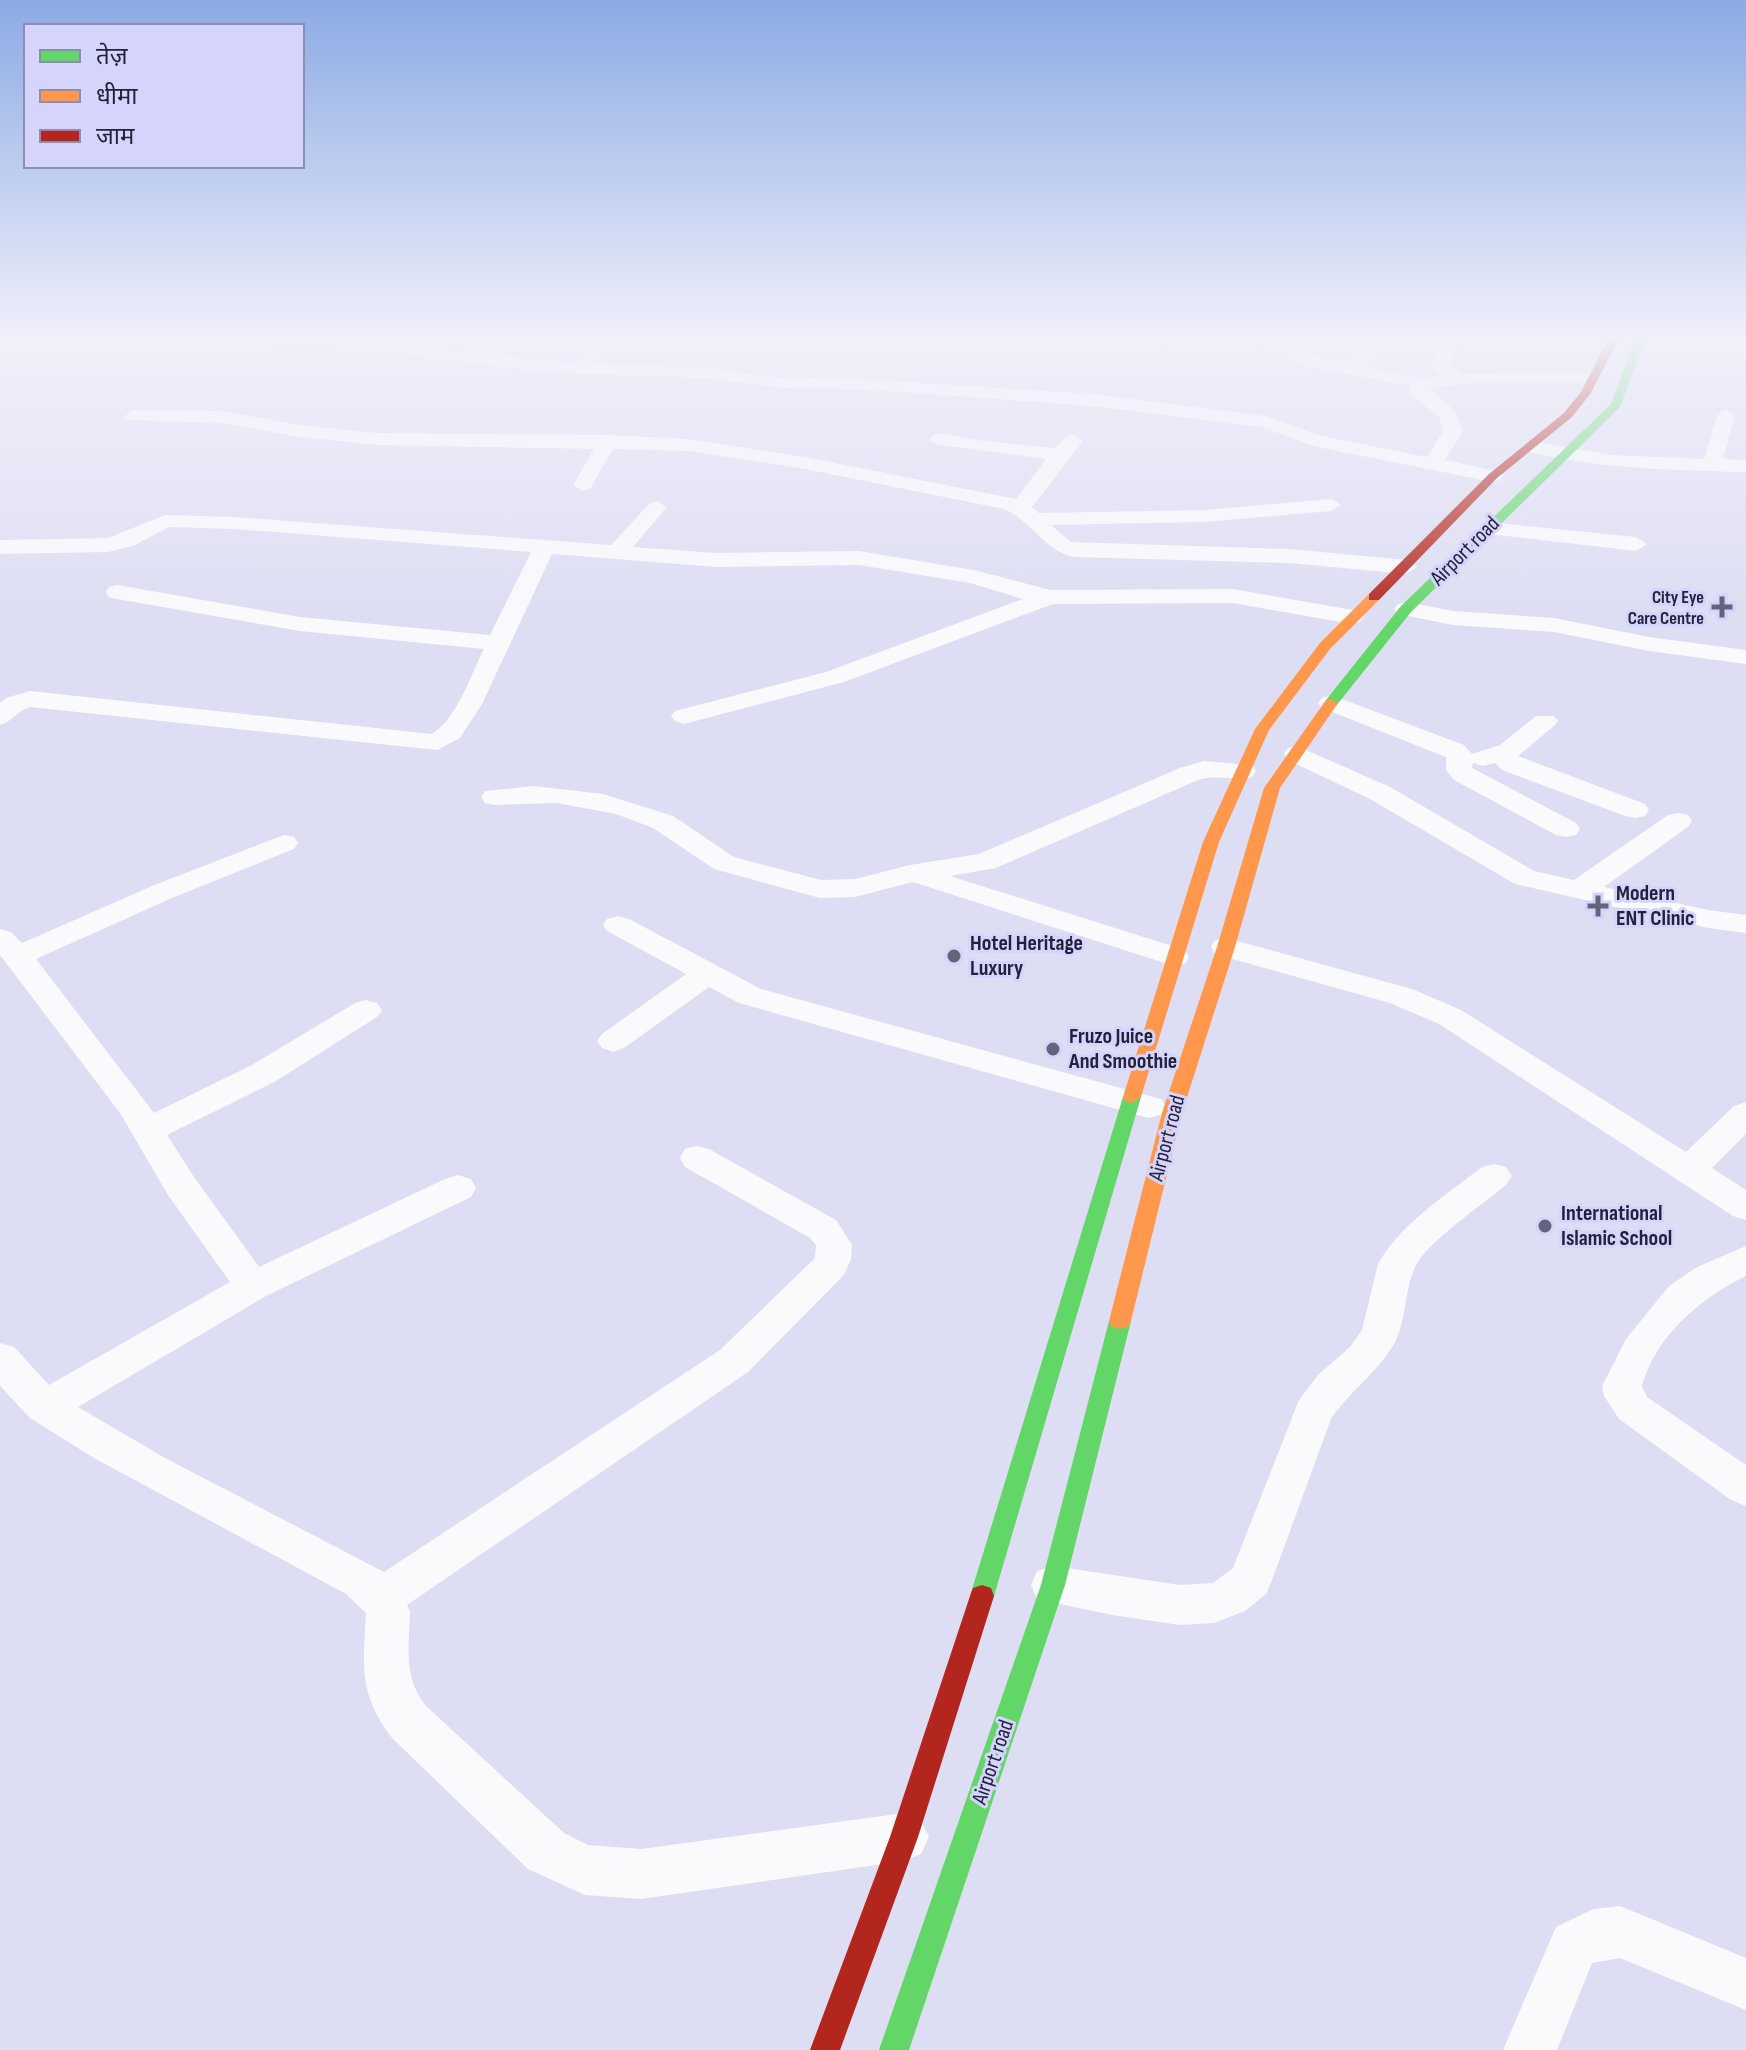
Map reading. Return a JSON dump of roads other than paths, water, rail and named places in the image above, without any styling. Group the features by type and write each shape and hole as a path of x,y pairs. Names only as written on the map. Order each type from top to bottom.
{"main road":[{"path":"825,2050 904,1837 985,1588 1211,842 1262,729 1325,646 1493,476 1546,434"},
{"name":"Airport road","path":"894,2050 1053,1585 1172,1113 1226,947 1272,788 1331,703 1406,609 1585,434"}],"street":[{"path":"320,434 377,439 608,441 689,445 746,453 1028,513 1175,518 1331,505"},
{"path":"1297,434 1317,441 1493,476"},
{"path":"1433,464 1452,434"},
{"path":"1712,464 1721,434"},
{"path":"940,439 986,448 1060,454"},
{"path":"1028,513 1060,454 1076,439"},
{"path":"583,485 608,441"},
{"path":"1531,447 1561,456 1616,463 1746,466"},
{"path":"616,553 657,507"},
{"path":"1028,513 1054,542 1073,550 1302,556 1406,567"},
{"path":"0,547 108,545 125,541 158,523 176,520 750,561 859,558 974,577 1025,593 1050,597 1233,596 1352,617"},
{"path":"1488,528 1636,544"},
{"path":"0,717 15,703 30,699 437,742 451,733 544,548"},
{"path":"117,592 300,624 498,643"},
{"path":"684,716 835,677 1050,597"},
{"path":"1406,609 1453,618 1554,625 1649,644 1746,657"},
{"path":"1331,703 1455,751 1461,757 1459,770 1463,774 1566,829"},
{"path":"1460,762 1502,755 1545,721"},
{"path":"1297,754 1380,793 1516,875 1708,919 1746,924"},
{"path":"1502,755 1511,764 1635,810"},
{"path":"495,797 540,792 638,813 676,830 710,857 724,863 820,889 855,888 910,874 986,862 1204,769 1243,771"},
{"path":"1579,890 1622,863 1678,821"},
{"path":"253,1286 181,1186 133,1106 9,947 108,915 284,843"},
{"path":"910,874 975,891 1174,957"},
{"path":"618,925 750,996 1172,1113"},
{"path":"1226,947 1425,1005 1486,1039 1746,1207"},
{"path":"613,1041 706,974"},
{"path":"148,1130 264,1073 366,1010"},
{"path":"1689,1170 1746,1114"},
{"path":"381,1598 734,1361 831,1265 836,1250 834,1239 823,1229 697,1158"},
{"path":"1053,1585 1187,1606 1214,1603 1234,1595 1250,1580 1313,1412 1332,1386 1364,1358 1380,1333 1397,1264 1414,1241 1494,1176"},
{"path":"44,1407 253,1286 458,1188"},
{"path":"1746,1260 1690,1290 1677,1301 1629,1367 1622,1385 1623,1396 1633,1408 1746,1488"},
{"path":"0,1358 44,1407 185,1489 362,1580 381,1598 388,1612 386,1667 392,1700 409,1722 546,1851 585,1870 641,1874 904,1837"},
{"path":"1530,2050 1574,1945 1593,1935 1620,1932 1746,1984"}],"place":[{"name":"City Eye Care Centre","path":"1722,607"},
{"name":"Modern ENT Clinic","path":"1598,906"},
{"name":"Hotel Heritage Luxury","path":"954,956"},
{"name":"Fruzo Juice And Smoothie","path":"1053,1049"},
{"name":"International Islamic School","path":"1545,1226"}]}
